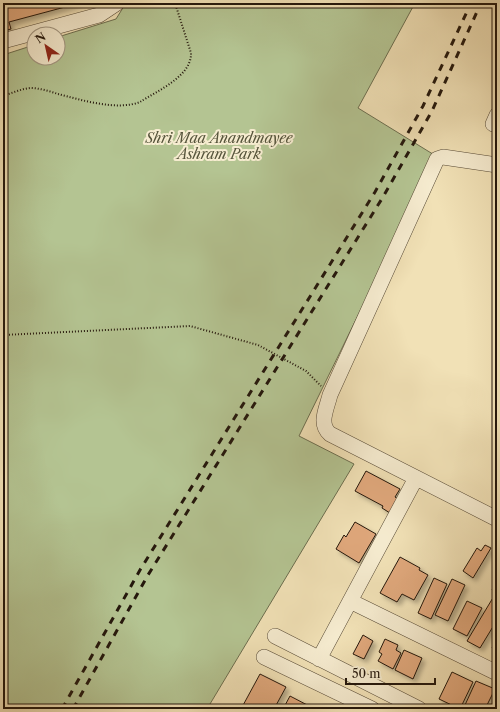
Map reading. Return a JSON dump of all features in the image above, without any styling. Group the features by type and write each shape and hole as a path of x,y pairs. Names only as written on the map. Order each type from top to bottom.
{"street":[{"path":"3,41 99,16 117,3"},
{"path":"497,165 443,157 438,159 330,395 323,422 328,433 497,519"},
{"path":"319,659 416,478"},
{"path":"350,601 497,673"},
{"path":"275,636 419,709"},
{"path":"264,657 370,708 378,689"}],"path":[{"path":"3,96 31,88 41,89 101,105 134,104 140,102 176,79 188,66 191,59 191,53 175,3"},
{"path":"3,335 190,326 258,345 306,371 330,395"}],"green space":[{"name":"Shri Maa Anandmayee Ashram Park","path":"126,3 415,3 358,108 436,156 299,436 354,464 207,709 3,709 3,55 26,48 26,66 66,66 66,35 116,19"}],"building":[{"path":"3,3 80,3 9,22 11,29 3,31"},
{"path":"366,471 400,489 395,497 398,499 390,513 382,508 383,506 355,491"},
{"path":"355,522 376,534 359,563 336,549 344,535 346,537"},
{"path":"485,545 491,548 473,578 463,571 477,548 481,551"},
{"path":"400,557 420,568 419,570 428,575 414,600 402,594 397,602 380,593"},
{"path":"434,578 447,584 431,619 418,613"},
{"path":"452,579 465,585 448,621 435,615"},
{"path":"497,581 497,593 492,590"},
{"path":"494,596 497,598 497,620 480,648 467,641"},
{"path":"467,601 482,608 467,636 453,629"},
{"path":"363,635 373,641 364,659 353,654"},
{"path":"497,638 497,651 492,648"},
{"path":"385,639 398,645 396,650 401,653 393,669 378,661 382,654 379,652"},
{"path":"404,650 422,658 413,679 395,670"},
{"path":"452,672 473,682 460,709 439,699"},
{"path":"260,674 286,687 274,709 241,709"},
{"path":"476,681 495,689 485,709 474,709 465,705"},
{"path":"290,696 311,707 310,709 283,709"}],"railway":[{"path":"62,709 140,570 375,192 423,106 471,3"},
{"path":"73,709 148,575 383,197 432,111 481,3"}]}
